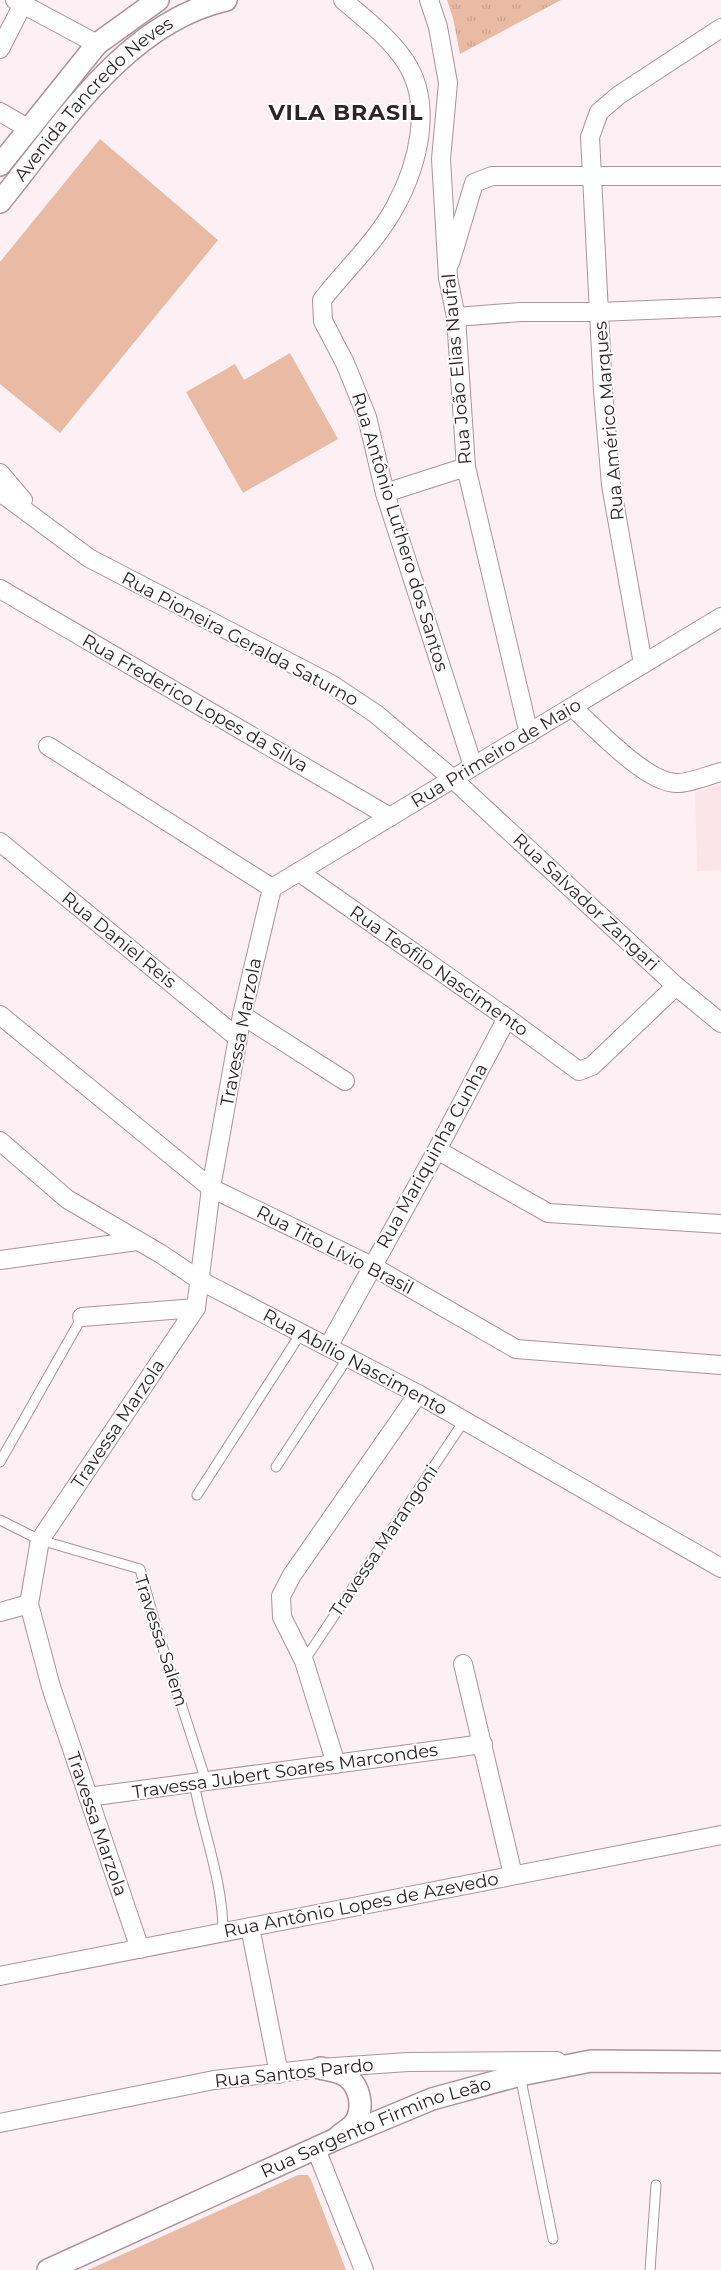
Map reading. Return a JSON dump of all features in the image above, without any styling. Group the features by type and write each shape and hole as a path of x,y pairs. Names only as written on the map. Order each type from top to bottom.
{"street":[{"name":"Avenida Tancredo Neves","path":"0,165 97,44 158,0"},
{"name":"Avenida Tancredo Neves","path":"0,202 90,90 119,61 163,26 188,13 226,0"},
{"name":"Rua Antônio Luthero dos Santos","path":"343,0 380,31 406,62 416,85 422,114 419,141 411,170 395,207 364,252 322,300 323,322 345,363 367,417 384,493 474,766"},
{"name":"Rua João Elias Naufal","path":"428,0 438,28 448,83 441,159 448,278 456,317 466,467 529,734"},
{"path":"0,49 21,1 97,44"},
{"name":"Rua Américo Marques","path":"644,664 611,485 598,312 590,137 599,112 619,95 721,28"},
{"path":"422,114 446,111"},
{"path":"0,112 29,129"},
{"path":"448,278 452,254 474,183 492,176 721,176"},
{"path":"456,317 521,312 598,312 721,307"},
{"path":"384,493 466,467"},
{"name":"Rua Pioneira Geralda Saturno","path":"0,473 44,526"},
{"name":"Rua Pioneira Geralda Saturno","path":"0,492 89,558 331,684 376,714 453,779"},
{"name":"Rua Frederico Lopes da Silva","path":"0,590 390,817"},
{"name":"Rua Primeiro de Maio","path":"272,888 721,617"},
{"path":"572,707 638,767 657,778 677,783 721,772"},
{"path":"48,746 272,888"},
{"name":"Rua Salvador Zangari","path":"453,779 676,986 721,1023"},
{"name":"Rua Daniel Reis","path":"0,842 238,1038"},
{"name":"Rua Teófilo Nascimento","path":"299,872 579,1071 592,1066 676,986"},
{"name":"Travessa Marzola","path":"140,1948 51,1687 29,1604 40,1540 196,1308 211,1188 242,1015 272,888"},
{"name":"Rua Tito Lívio Brasil","path":"0,1015 211,1188 372,1266 516,1349 721,1365"},
{"path":"242,1015 345,1081"},
{"name":"Rua Mariquinha Cunha","path":"328,1348 507,1018"},
{"name":"Rua Abílio Nascimento","path":"0,1141 67,1199 200,1281 418,1394 721,1568"},
{"path":"437,1150 548,1213 721,1224"},
{"path":"0,1260 136,1241"},
{"path":"82,1317 196,1308"},
{"path":"336,1764 304,1661 282,1617 281,1596 292,1575 418,1394"},
{"path":"0,1612 29,1604"},
{"path":"464,1664 513,1875"},
{"name":"Travessa Jubert Soares Marcondes","path":"88,1797 482,1744"},
{"name":"Rua Antônio Lopes de Azevedo","path":"0,1976 721,1834"},
{"path":"250,1927 279,2074"},
{"name":"Rua Santos Pardo","path":"0,2123 214,2080 320,2068 408,2062 591,2061"},
{"name":"Rua Sargento Firmino Leão","path":"48,2270 336,2139 432,2100 520,2075 591,2061 721,2062"},
{"path":"320,2068 346,2076 353,2085 361,2104 353,2125 336,2139"},
{"path":"316,2149 364,2270"}],"lane":[{"path":"0,1462 82,1317"},
{"path":"197,1495 301,1333"},
{"path":"276,1467 347,1358"},
{"name":"Travessa Marangoni","path":"304,1661 464,1421"},
{"path":"0,1520 40,1540"},
{"name":"Travessa Salem","path":"40,1540 140,1569 200,1782"},
{"path":"200,1782 223,1917 223,1932"},
{"path":"520,2075 553,2239"},
{"path":"650,2270 656,2185"}],"shaded area":[{"path":"721,785 721,870 697,871 695,792"}],"green space":[{"path":"447,0 561,0 460,54 453,18"},
{"path":"100,139 218,240 60,433 0,384 0,262"},
{"path":"290,353 338,439 243,493 186,392 235,364 244,380"},
{"path":"298,2175 308,2175 311,2180 346,2270 88,2270"}],"district":[{"name":"VILA BRASIL","path":"346,112"}]}
